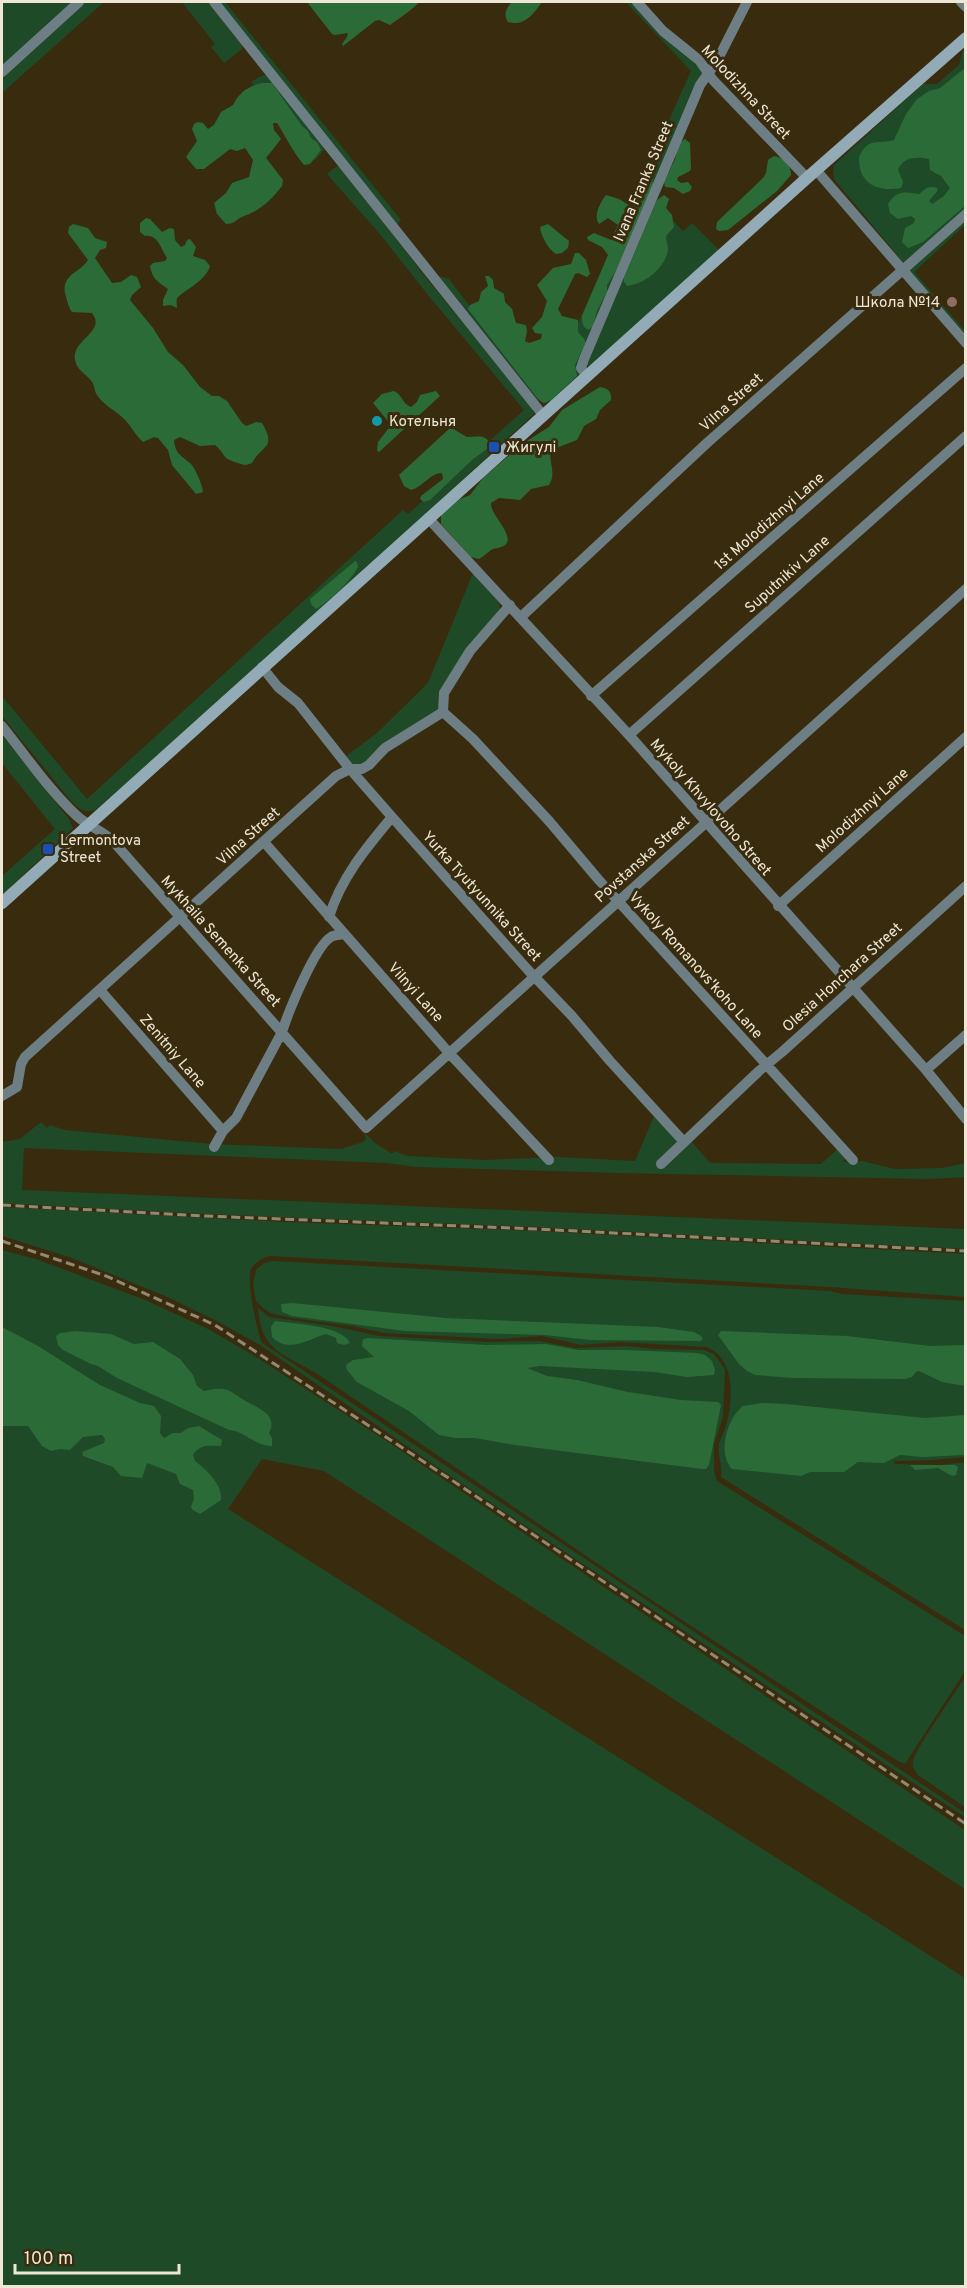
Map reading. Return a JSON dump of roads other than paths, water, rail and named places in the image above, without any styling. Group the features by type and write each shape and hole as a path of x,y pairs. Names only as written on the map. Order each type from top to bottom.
{"street":[{"path":"2,72 79,2"},
{"path":"214,2 543,415"},
{"name":"Molodizhna Street","path":"637,2 663,31 699,60 709,74 812,174 902,270 966,343"},
{"name":"Ivana Franka Street","path":"587,376 581,368 584,359 698,91 747,2"},
{"path":"961,2 966,7"},
{"path":"2,903 428,518 966,38"},
{"name":"Vilna Street","path":"521,617 707,443 966,214"},
{"name":"1st Molodizhnyi Lane","path":"591,696 966,368"},
{"name":"Suputnikiv Lane","path":"629,735 966,436"},
{"name":"Mykoly Khvylovoho Street","path":"428,518 629,735 705,824 926,1070 966,1119"},
{"name":"Povstanska Street","path":"366,1128 966,590"},
{"path":"443,712 444,693 470,651 510,605"},
{"name":"Yurka Tyutyunnika Street","path":"262,668 278,687 298,703 392,818 684,1142"},
{"name":"Vilna Street","path":"2,1096 17,1087 21,1064 25,1057 336,776 350,769 362,769 369,765 385,748 443,712"},
{"name":"Vykoly Romanovs'koho Lane","path":"443,712 457,722 549,821 618,901 853,1160"},
{"name":"Mykhaila Semenka Street","path":"2,726 67,806 88,825 101,831 112,840 366,1128"},
{"name":"Molodizhnyi Lane","path":"778,906 966,737"},
{"path":"329,917 338,891 351,870 392,818"},
{"name":"Vilnyi Lane","path":"264,842 450,1054 549,1160"},
{"name":"Olesia Honchara Street","path":"661,1164 766,1065 966,886"},
{"path":"214,1147 223,1131 237,1118 282,1032 299,989 322,945 330,937 344,934"},
{"name":"Zenitniy Lane","path":"100,990 223,1131"},
{"path":"926,1070 966,1035"}],"railway":[{"path":"2,1205 966,1251"},
{"path":"2,1241 106,1276 215,1325 966,1824"}],"place":[{"name":"Школа №14","path":"952,302"},
{"name":"Котельня","path":"377,421"},
{"name":"Жигулі","path":"494,447"},
{"name":"Lermontova Street","path":"48,849"}]}
